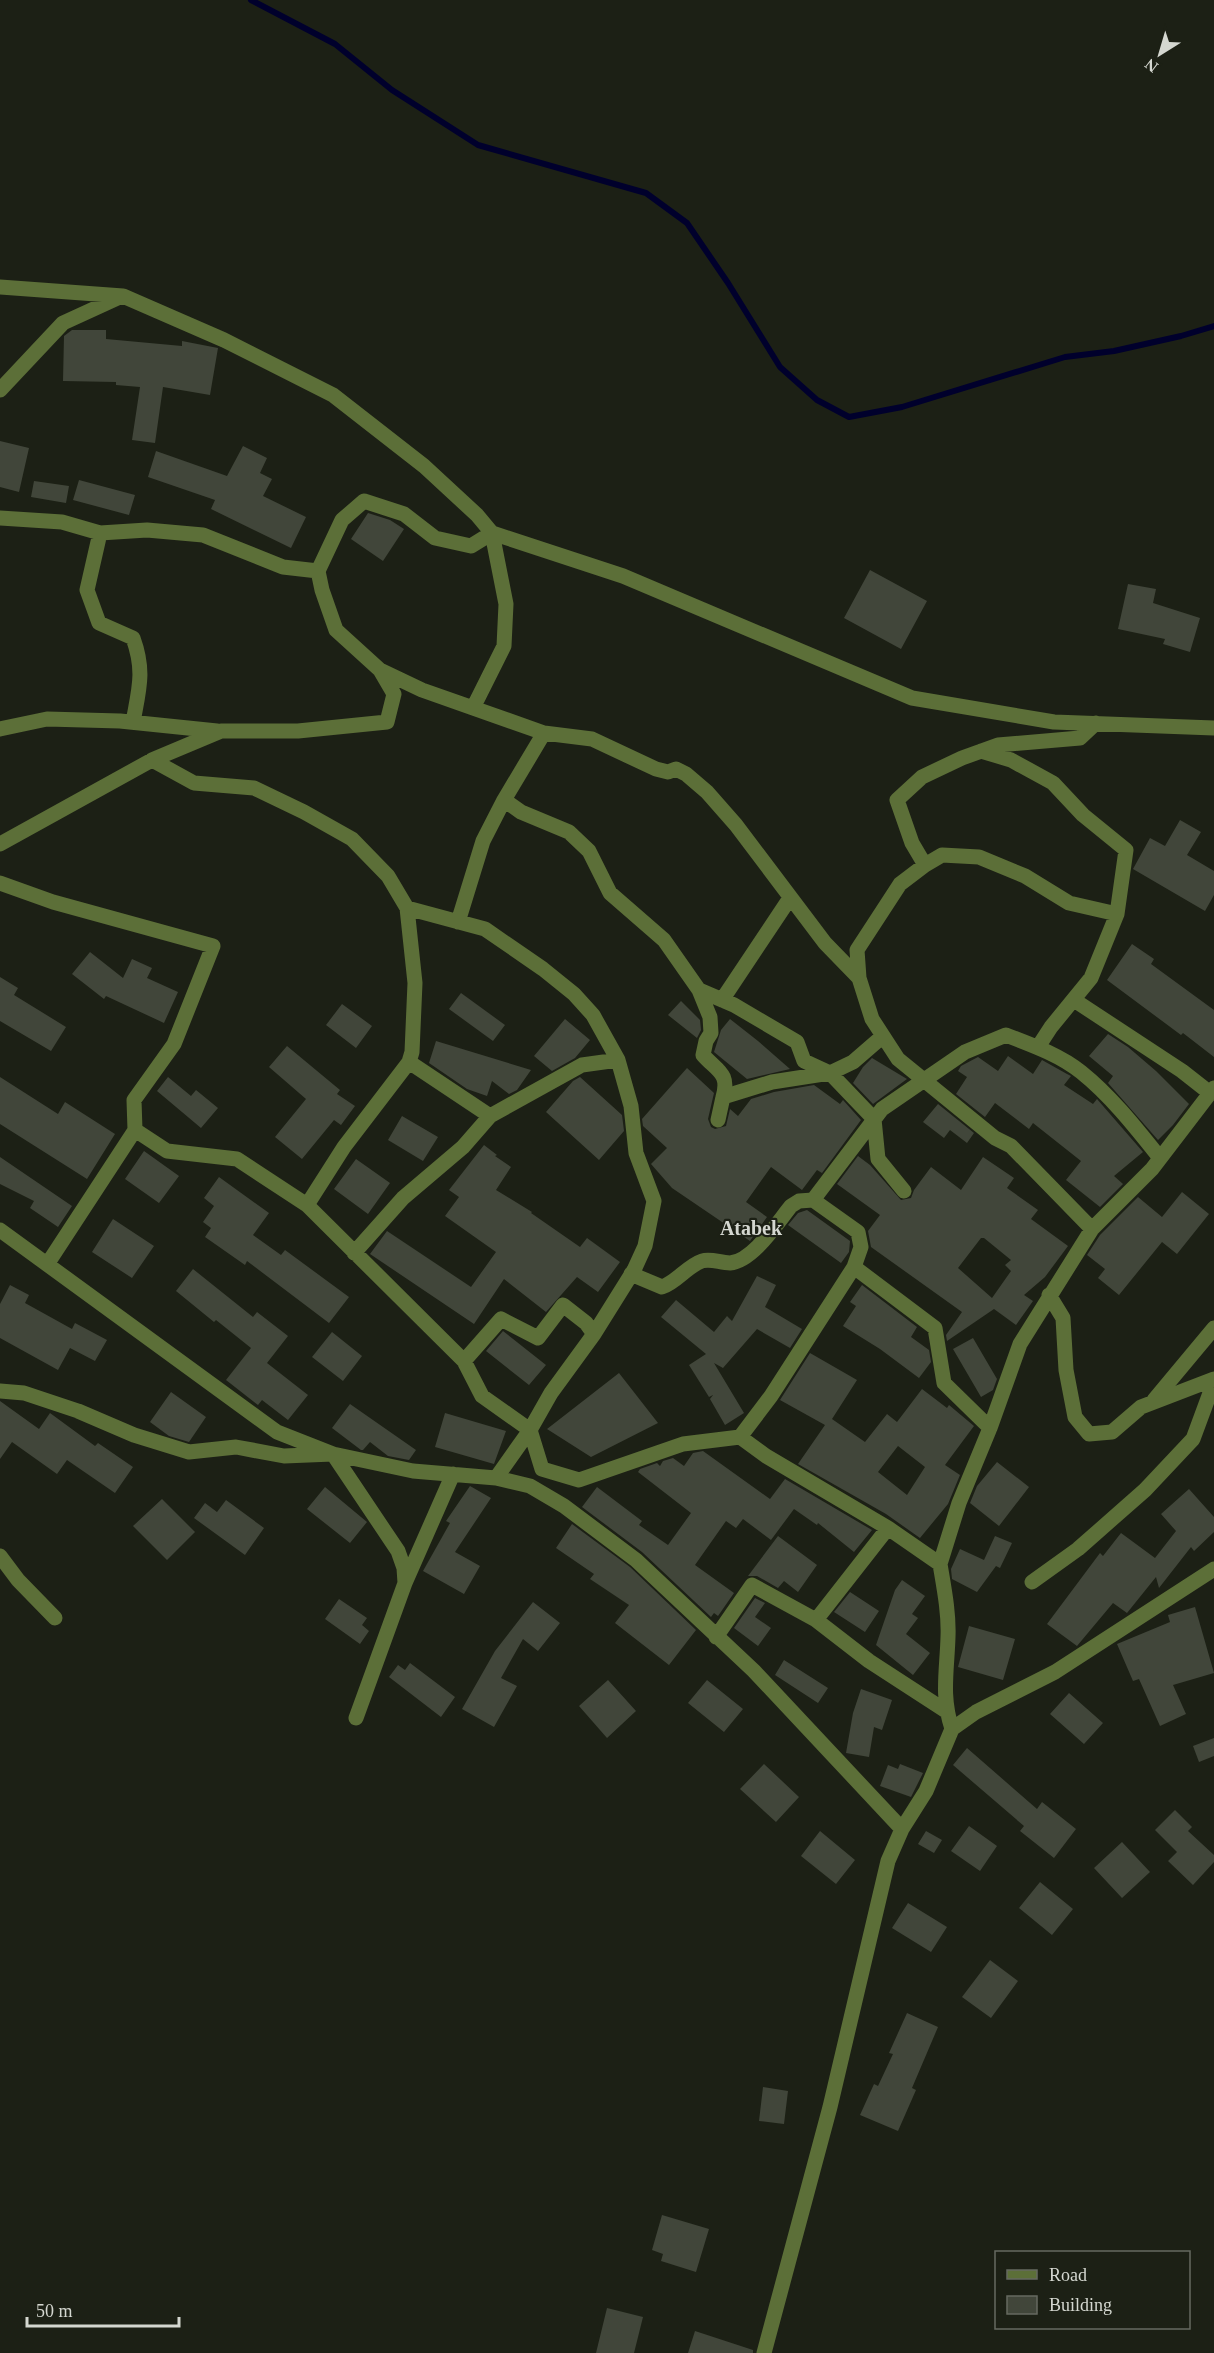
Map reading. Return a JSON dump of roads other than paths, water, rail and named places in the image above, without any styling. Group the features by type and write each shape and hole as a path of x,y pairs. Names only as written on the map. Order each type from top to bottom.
{"street":[{"path":"0,287 123,296 224,340 333,395 424,466 477,515 492,533 506,604 504,646 473,708"},
{"path":"0,390 63,323 123,296"},
{"path":"859,978 825,943 736,825 707,792 686,774 676,769 668,772 656,769 592,739 544,733 422,690 380,670 336,630 322,590 318,571 342,520 364,501 404,514 435,538 471,546 492,533 623,576 912,698 1054,722 1214,728"},
{"path":"0,518 62,522 100,533 147,530 203,535 284,567 318,571"},
{"path":"100,533 87,590 99,623 133,638 141,658 134,722"},
{"path":"0,729 47,719 134,722 221,731 298,731 387,722 394,694 380,670"},
{"path":"925,865 912,843 897,800 922,777 998,744 1080,738 1096,723"},
{"path":"0,844 152,760 221,731"},
{"path":"458,922 483,841 504,800 544,733"},
{"path":"981,751 1011,760 1053,783 1083,815 1126,850 1117,914 1091,978 1038,1047"},
{"path":"152,760 194,783 254,788 352,838 388,876 407,908 415,983 412,1052 409,1062 344,1148 307,1205"},
{"path":"504,800 521,812 569,832 589,851 610,893 664,940 699,990 710,1017 711,1033 706,1041 704,1054 722,1072 726,1086 718,1120"},
{"path":"1092,1229 1011,1146 995,1138 898,1059 872,1019 859,978 857,950 900,884 942,855 979,857 1025,876 1069,903 1117,914"},
{"path":"0,883 53,902 213,946 174,1044 134,1100 135,1130 48,1263"},
{"path":"722,1000 790,898"},
{"path":"407,908 485,930 513,946 574,994 593,1015 618,1060 631,1106 636,1153 654,1201 645,1246 631,1274 594,1334 551,1393 530,1430 496,1478"},
{"path":"699,990 722,1000 797,1042 804,1061 830,1073 874,1119 878,1159 904,1191"},
{"path":"952,1729 946,1711 944,1675 948,1615 940,1564 959,1503 990,1428 1020,1344 1092,1229 1160,1158 1212,1090 1074,1000"},
{"path":"813,1200 882,1109 965,1052 1006,1035 1038,1047 1081,1071 1134,1125 1160,1158"},
{"path":"723,1097 772,1082 830,1073 852,1062 883,1036"},
{"path":"354,1253 404,1198 463,1147 490,1116 582,1065 618,1060"},
{"path":"409,1062 490,1116"},
{"path":"135,1130 167,1151 237,1159 307,1205 464,1361 482,1396 530,1430 542,1469 579,1480"},
{"path":"631,1274 662,1287 703,1260 728,1263 739,1261 755,1250 791,1206 799,1201 813,1200 858,1232 861,1248 854,1267 771,1396 740,1437"},
{"path":"0,1230 278,1432 333,1454 413,1471 496,1478 530,1486 564,1506 636,1560 754,1671 902,1829"},
{"path":"854,1267 935,1328 944,1383 990,1428"},
{"path":"1049,1295 1063,1318 1066,1370 1074,1417 1089,1434 1112,1432 1141,1407 1214,1381"},
{"path":"464,1361 501,1319 538,1338 563,1305 586,1323 594,1334"},
{"path":"1152,1403 1214,1328"},
{"path":"1032,1582 1078,1549 1145,1490 1193,1439 1214,1381"},
{"path":"0,1391 24,1393 78,1411 134,1435 189,1452 236,1448 284,1456 333,1454"},
{"path":"530,1486 579,1480 682,1444 740,1437 775,1461 888,1528 940,1564"},
{"path":"333,1454 398,1551 404,1568 405,1583"},
{"path":"356,1718 405,1583 453,1474"},
{"path":"816,1620 888,1528"},
{"path":"0,1556 18,1580 55,1618"},
{"path":"764,2353 830,2107 888,1861 902,1829 926,1791 952,1729 976,1712 1055,1672 1214,1569"},
{"path":"716,1637 752,1585 816,1620 869,1661 946,1711"}],"waterway":[{"path":"251,0 335,44 392,90 478,145 646,193 687,223 728,283 780,367 817,400 849,417 902,407 1065,357 1114,351 1214,326"}],"district":[{"name":"Atabek","path":"751,1228"}]}
